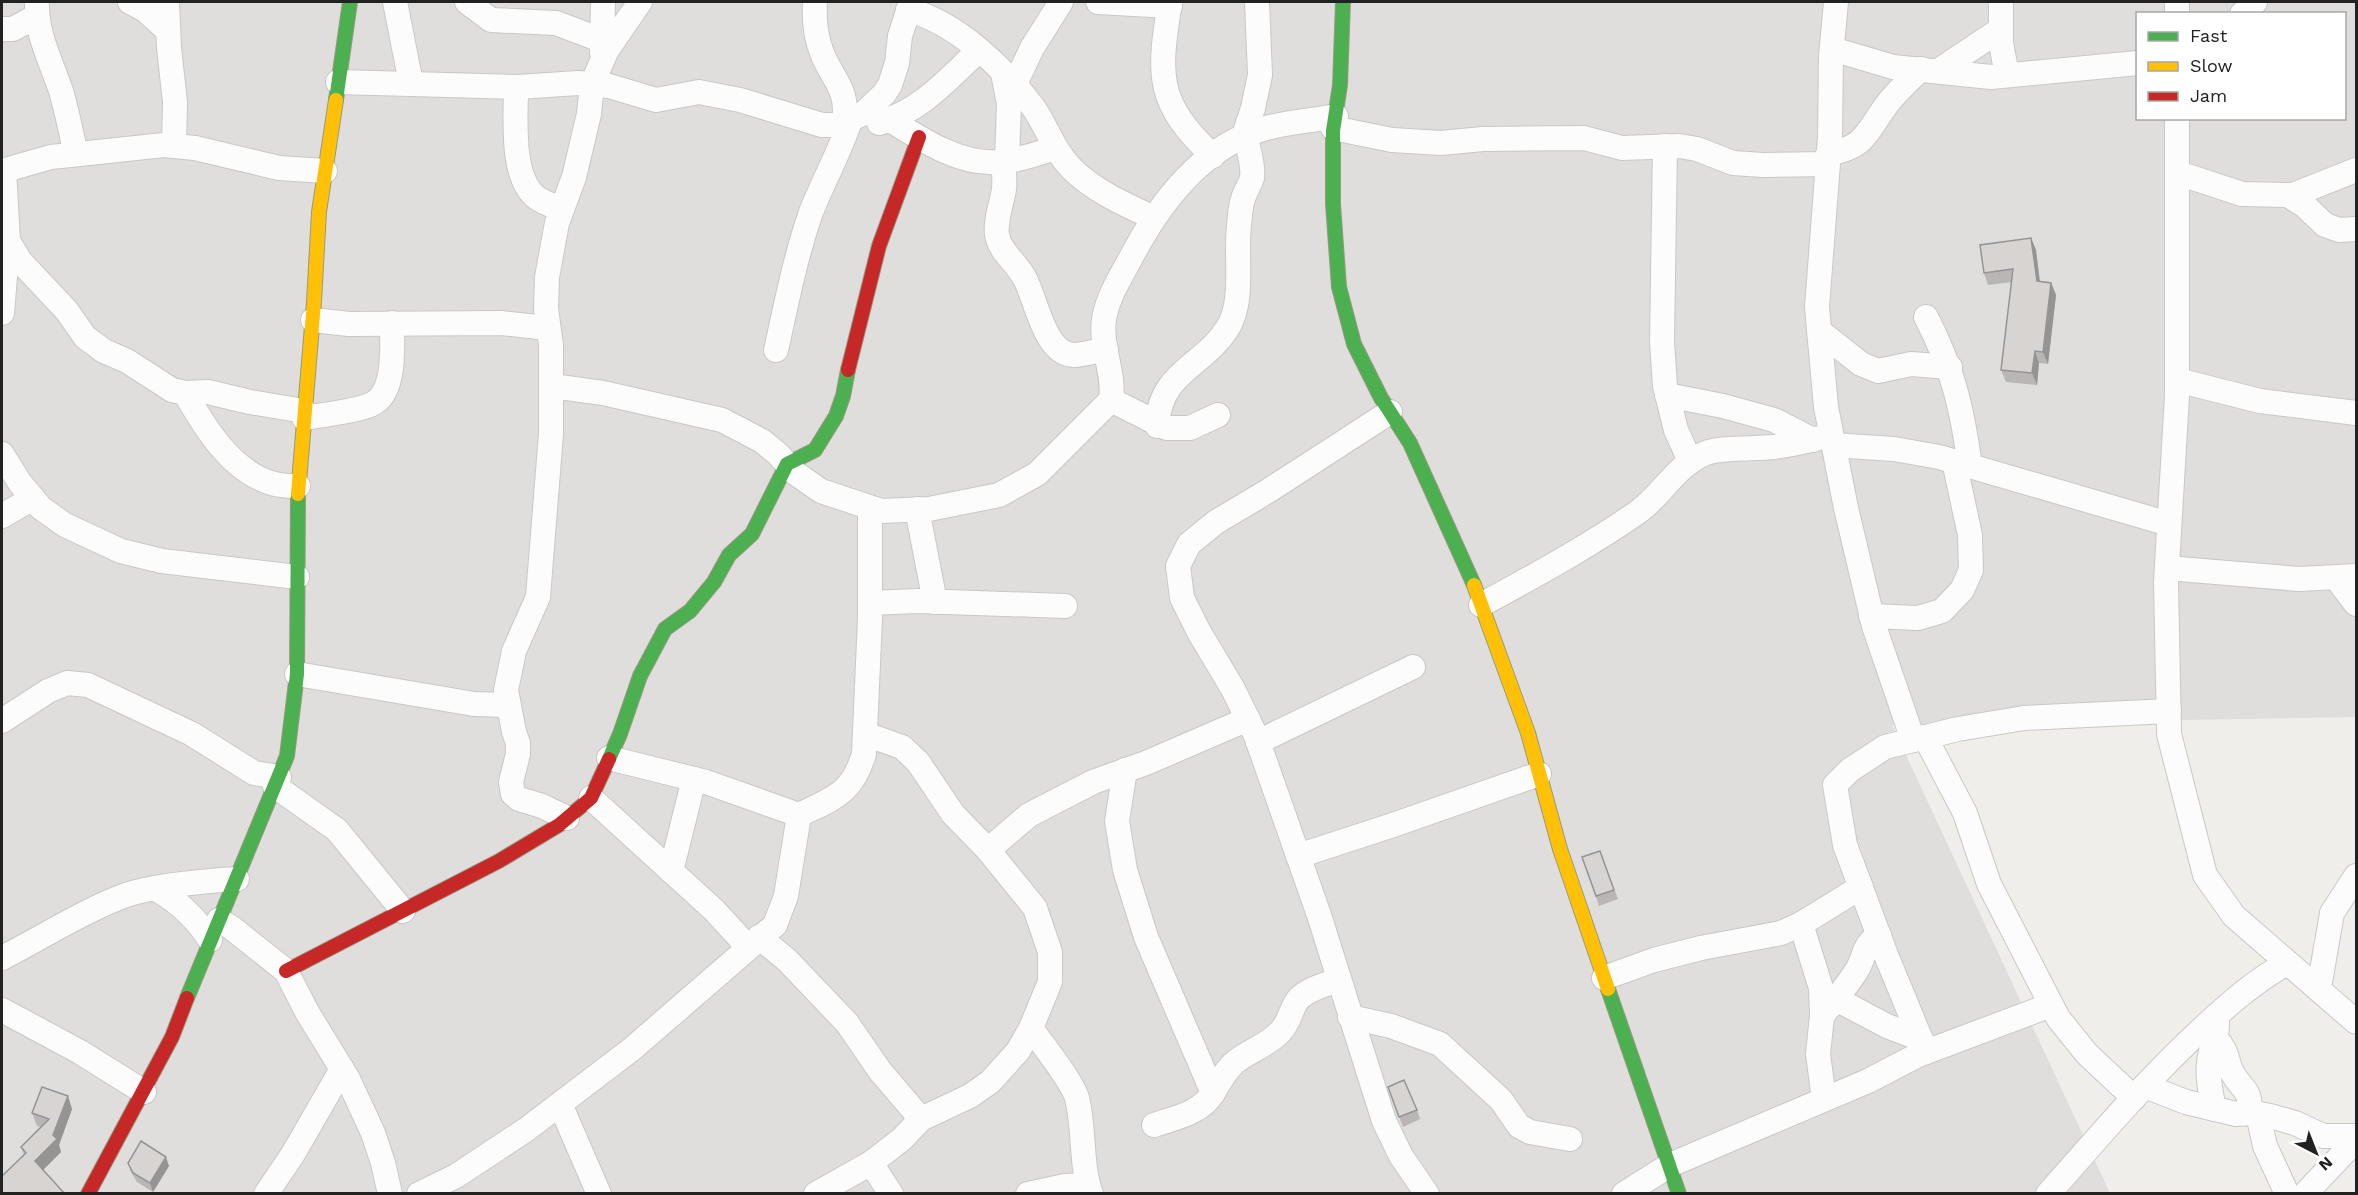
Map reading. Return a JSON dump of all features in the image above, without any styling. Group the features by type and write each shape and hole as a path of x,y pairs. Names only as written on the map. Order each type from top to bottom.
{"street":[{"path":"130,2 145,10 168,31"},
{"path":"167,2 175,102 174,146"},
{"path":"88,1194 172,1036 287,756 297,674 298,486 313,320 319,212 350,2"},
{"path":"395,2 411,83"},
{"path":"467,2 491,20 556,23 602,50"},
{"path":"567,818 519,799 513,794 511,782 518,754 518,743 506,690 514,651 538,597 544,503 549,470 552,386 551,345 546,309 547,277 558,223 574,177 589,114 591,84 602,50 603,2"},
{"path":"602,50 640,2"},
{"path":"776,350 789,288 811,214 847,125 847,105 844,94 821,51 818,40 816,2"},
{"path":"338,82 516,87 578,83 609,86 656,100 699,92 717,94 822,125 895,121 928,98 997,68 1026,60 1057,4 1061,2"},
{"path":"1098,2 1170,4 1162,71 1167,94 1176,116 1213,156"},
{"path":"1157,426 1160,404 1166,392 1176,378 1217,343 1229,327 1234,314 1239,228 1243,199 1252,177 1245,138 1260,75 1257,2"},
{"path":"1343,2 1340,85 1334,122 1333,204 1340,287 1354,344 1390,412 1410,443 1481,605 1527,733 1560,849 1679,1194"},
{"path":"1835,2 1828,159 1817,307 1826,407 1826,440 1871,616 1919,738 1965,813 1989,884 2050,1005 2087,1054 2139,1092 2235,1114 2254,1113 2295,1123 2323,1136 2355,1146 2305,1194"},
{"path":"2001,2 2001,44 2007,75"},
{"path":"847,125 884,94 890,85 900,36 910,6 945,24 997,68 1032,106 1056,148 1073,171 1122,203 1154,218"},
{"path":"2,29 13,29 37,9"},
{"path":"37,9 43,44 61,90 76,154"},
{"path":"552,386 603,393 722,420 762,441 795,473 821,491 880,512 929,509 999,495 1037,474 1111,400 1113,387 1111,370 1106,360 1104,320 1114,289 1154,218 1191,173 1213,156 1263,129 1334,122 1392,140 1441,143 1483,139 1584,138 1622,148 1665,146 1697,149 1733,163 1763,165 1828,159 1846,150 1870,132 1890,101 1930,70 2001,28"},
{"path":"1832,49 1893,67 1992,77 2136,63"},
{"path":"997,68 1026,60"},
{"path":"997,68 1009,104 1004,187 997,232 999,243 1025,278 1041,321 1059,349 1072,355 1106,349"},
{"path":"890,85 895,121 909,164"},
{"path":"516,87 515,138 524,183 537,198 562,209"},
{"path":"286,971 499,861 567,818 591,798 640,676 664,629 690,611 714,582 729,555 752,534 787,464 815,450 836,416 843,396 850,359 879,246 921,138 928,98"},
{"path":"2177,120 2177,380 2167,568 2169,734 2205,875 2234,916 2356,1022"},
{"path":"895,121 921,138 970,159 1005,161 1056,148"},
{"path":"2,313 8,241 3,170 51,157 153,146 174,146 195,148 279,168 325,171"},
{"path":"1665,146 1662,342 1665,386 1676,430 1690,460"},
{"path":"2178,173 2242,194 2293,195 2356,170"},
{"path":"2288,195 2305,206 2325,225 2339,230 2356,229"},
{"path":"8,241 20,261 67,310 86,337 97,347 127,361 172,390 185,393 208,392 304,415 374,403 386,387 392,359 392,323"},
{"path":"1871,616 1918,618 1942,611 1962,590 1971,570 1970,535 1962,464 1965,426 1950,367 1926,317"},
{"path":"313,320 349,324 501,323 548,328"},
{"path":"1819,331 1861,364 1878,371 1911,364 1950,367"},
{"path":"2177,380 2260,402 2356,413"},
{"path":"185,393 200,419 242,468 275,484 298,486"},
{"path":"1667,395 1723,406 1774,420 1826,440 1894,449 1962,464 2169,524"},
{"path":"1111,400 1157,426 1190,428 1218,415"},
{"path":"1390,412 1216,522 1189,544 1178,566 1182,598 1248,719 1258,742 1298,856 1384,1121 1401,1156 1427,1194"},
{"path":"1481,605 1605,535 1661,492 1690,460 1708,452 1775,447 1826,440"},
{"path":"2,454 20,483 41,508 65,525 121,551 162,561 297,576"},
{"path":"2,516 33,498"},
{"path":"609,758 694,779 799,815 848,788 859,770 864,753 870,603 870,508"},
{"path":"917,509 935,602"},
{"path":"2167,568 2299,579 2346,577 2356,604"},
{"path":"870,603 935,602 1065,606"},
{"path":"1258,742 1413,667"},
{"path":"297,674 474,704 508,705"},
{"path":"2,721 48,691 74,682 88,685 192,734 254,773 277,782 337,830 403,911"},
{"path":"1924,1046 1845,845 1834,785 1850,770 1885,747 1958,729 2024,717 2169,711"},
{"path":"988,850 1029,815 1093,782 1248,719"},
{"path":"816,1194 871,1163 902,1139 921,1119 970,1096 990,1082 1018,1051 1031,1028 1050,982 1050,952 1035,908 988,850 953,814 918,762 902,747 865,734"},
{"path":"1125,770 1117,821 1125,870 1146,937 1213,1093"},
{"path":"1298,856 1539,774"},
{"path":"671,871 694,779"},
{"path":"591,798 714,910 754,942 787,960 847,1023 880,1071 921,1119"},
{"path":"419,1194 456,1176 527,1129 632,1049 775,926 786,896 799,815"},
{"path":"2319,988 2332,913 2356,876"},
{"path":"2,958 84,914 128,894 206,881 237,879"},
{"path":"1604,978 1654,960 1701,948 1781,933 1801,924 1861,887"},
{"path":"156,889 173,898 196,920 214,930 232,928 286,971 307,1012 342,1069 373,1133 383,1162 390,1194"},
{"path":"1801,924 1829,1007 1887,1026 1924,1046"},
{"path":"1824,1099 1818,1053 1829,1007 1862,962 1866,945 1879,935"},
{"path":"2048,1194 2139,1092 2216,1028 2260,978 2287,963"},
{"path":"1154,1125 1189,1113 1204,1105 1226,1070 1242,1056 1266,1044 1281,1032 1289,1020 1296,1000 1313,989 1338,980"},
{"path":"1624,1194 1670,1165 1868,1081 1924,1046 2050,1005"},
{"path":"2,1010 80,1052 144,1092"},
{"path":"1350,1017 1430,1038 1440,1044 1501,1100 1519,1126 1530,1132 1570,1139"},
{"path":"1028,1194 1065,1186 1090,1189 1084,1173 1082,1120 1076,1094 1031,1028"},
{"path":"2214,1109 2209,1068 2216,1028"},
{"path":"2216,1028 2234,1076 2248,1092 2265,1146 2287,1194"},
{"path":"266,1194 293,1154 342,1069"},
{"path":"560,1104 599,1194"},
{"path":"871,1163 891,1194"}],"shaded area":[{"path":"2,2 2356,2 2356,717 1892,725 2110,1193 2,1194"}],"building":[{"path":"2031,238 2037,281 2051,283 2043,352 2035,351 2032,373 2001,370 2013,269 1984,273 1980,245"},
{"path":"1600,851 1614,890 1596,896 1582,857"},
{"path":"1404,1080 1417,1110 1399,1117 1388,1087"},
{"path":"42,1087 68,1096 53,1135 57,1139 35,1161 65,1194 2,1194 2,1176 26,1153 21,1147 49,1119 32,1113"},
{"path":"141,1141 166,1157 150,1183 133,1173 128,1163"}],"traffic: fast":[{"path":"336,100 350,2"},
{"path":"1343,2 1340,85 1333,131 1333,204 1339,287 1354,344 1381,398 1410,443 1474,585"},
{"path":"609,759 640,676 665,629 690,611 714,582 729,555 752,534 787,464 815,450 836,416 848,370"},
{"path":"187,998 287,756 297,674 298,494"},
{"path":"1608,989 1679,1194"}],"traffic: slow":[{"path":"298,494 319,212 336,100"},
{"path":"1474,585 1528,733 1560,849 1608,989"}],"traffic: jam":[{"path":"848,370 879,246 919,137"},
{"path":"286,971 499,861 559,825 591,798 609,759"},
{"path":"88,1194 172,1037 187,998"}]}
